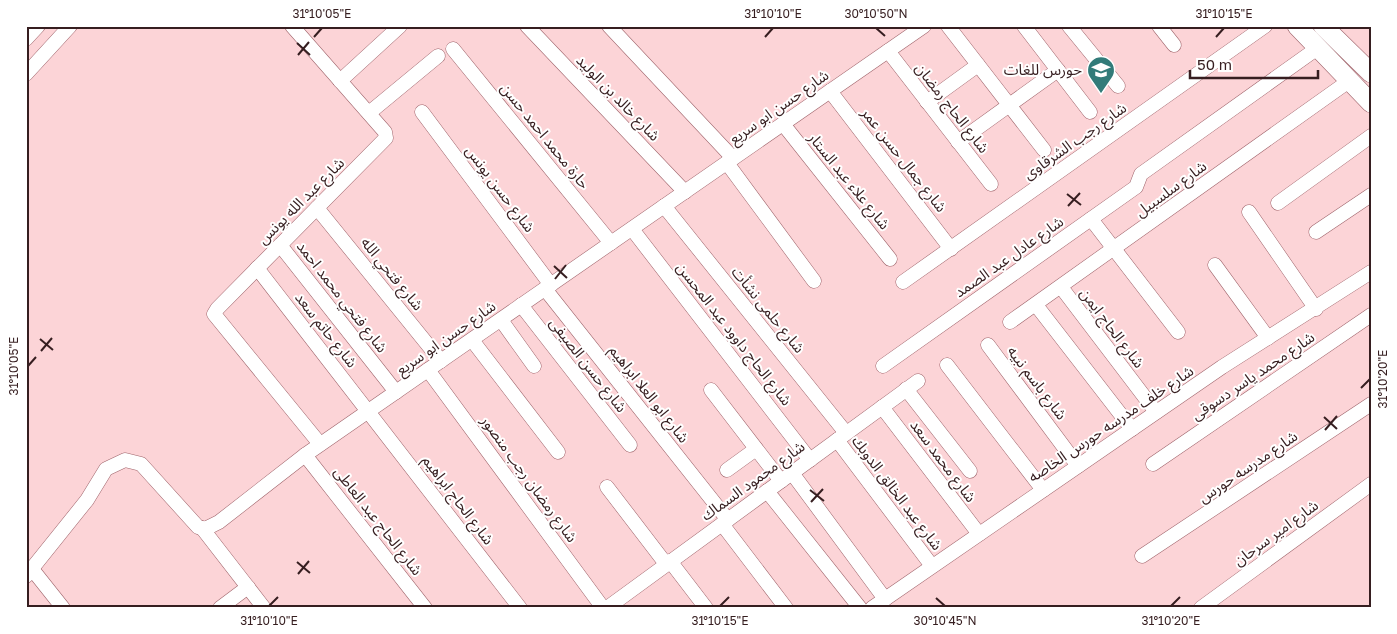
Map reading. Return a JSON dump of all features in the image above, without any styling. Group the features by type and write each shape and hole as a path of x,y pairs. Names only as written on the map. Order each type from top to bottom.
{"main road":[{"path":"1297,26 1371,103"},
{"path":"1323,26 1371,73"}],"street":[{"path":"26,39 38,26"},
{"path":"26,74 70,26"},
{"path":"340,81 400,26"},
{"name":"شارع خالد بن الوليد","path":"527,26 685,192"},
{"path":"608,26 730,161 814,281"},
{"name":"شارع حسن ابو سريع","path":"202,528 219,522 320,444 924,26"},
{"path":"948,26 1044,150"},
{"path":"1024,26 1090,112"},
{"path":"1070,26 1118,86"},
{"path":"1159,26 1174,45"},
{"name":"شارع رجب الشرقاوى","path":"903,282 1265,26"},
{"path":"299,29 340,81 369,113 438,56"},
{"name":"شارع عادل عبد الصمد","path":"883,366 1136,188 1141,174 1319,47"},
{"name":"حارة محمد احمد حسن","path":"453,49 611,243"},
{"name":"شارع الحاج رمضان","path":"888,51 991,184"},
{"path":"927,102 978,65"},
{"path":"958,142 1058,70"},
{"name":"شارع سلسبيل","path":"1010,322 1115,250 1349,81"},
{"name":"شارع جمال حسن عمر","path":"830,91 951,249"},
{"name":"شارع حسن يونس","path":"422,112 548,287"},
{"name":"شارع عبد الله يونس","path":"320,444 215,317 216,309 386,138 385,132 369,113"},
{"name":"شارع علاء عبد الستار","path":"783,124 890,259"},
{"path":"1278,203 1371,136"},
{"path":"1316,232 1371,195"},
{"name":"شارع حلمى نشأت","path":"664,206 841,437"},
{"name":"شارع فتحي الله","path":"317,208 442,361"},
{"path":"1249,212 1316,309"},
{"path":"1091,219 1178,332"},
{"name":"شارع الحاج داوود عبد المحسن","path":"632,229 810,460"},
{"name":"شارع فتحي محمد احمد","path":"280,245 396,392"},
{"path":"1215,265 1268,338"},
{"name":"شارع حاتم سعد","path":"257,268 369,411"},
{"name":"شارع خلف مدرسه حورس الخاصه","path":"872,608 1156,412 1371,272"},
{"name":"شارع ابو العلا ابراهيم","path":"548,287 725,522 786,608"},
{"name":"شارع الحاج ايمن","path":"1061,287 1156,412"},
{"name":"شارع حسن الصيفى","path":"521,305 630,445"},
{"path":"1036,305 1132,429"},
{"name":"شارع محمد ياسر دسوقى","path":"1153,464 1371,315"},
{"path":"501,320 534,366"},
{"path":"472,340 558,452"},
{"name":"شارع باسم نبيه","path":"988,345 1078,466"},
{"path":"947,365 1043,490"},
{"name":"شارع رمضان رجب منصور","path":"428,370 605,608"},
{"name":"شارع محمود السماك","path":"605,608 912,385 970,471"},
{"path":"711,390 756,449 786,477 885,599"},
{"name":"شارع مدرسه حورس","path":"1142,556 1371,404"},
{"name":"شارع محمد سعد","path":"882,407 979,534"},
{"name":"شارع الحاج ابراهيم","path":"369,411 520,608"},
{"name":"شارع عبد الخالق الدوبك","path":"841,437 932,566"},
{"path":"727,470 756,449"},
{"name":"شارع الحاج عبد العاطى","path":"305,455 425,608"},
{"path":"63,608 29,572 87,500 106,469 120,461 132,460 141,464 192,521 202,528 264,608"},
{"name":"شارع امير سرحان","path":"1201,608 1371,484"},
{"path":"607,487 706,608"},
{"path":"768,491 860,608"},
{"path":"220,608 248,587"}],"place":[{"name":"حورس للغات","path":"1101,94"}]}
